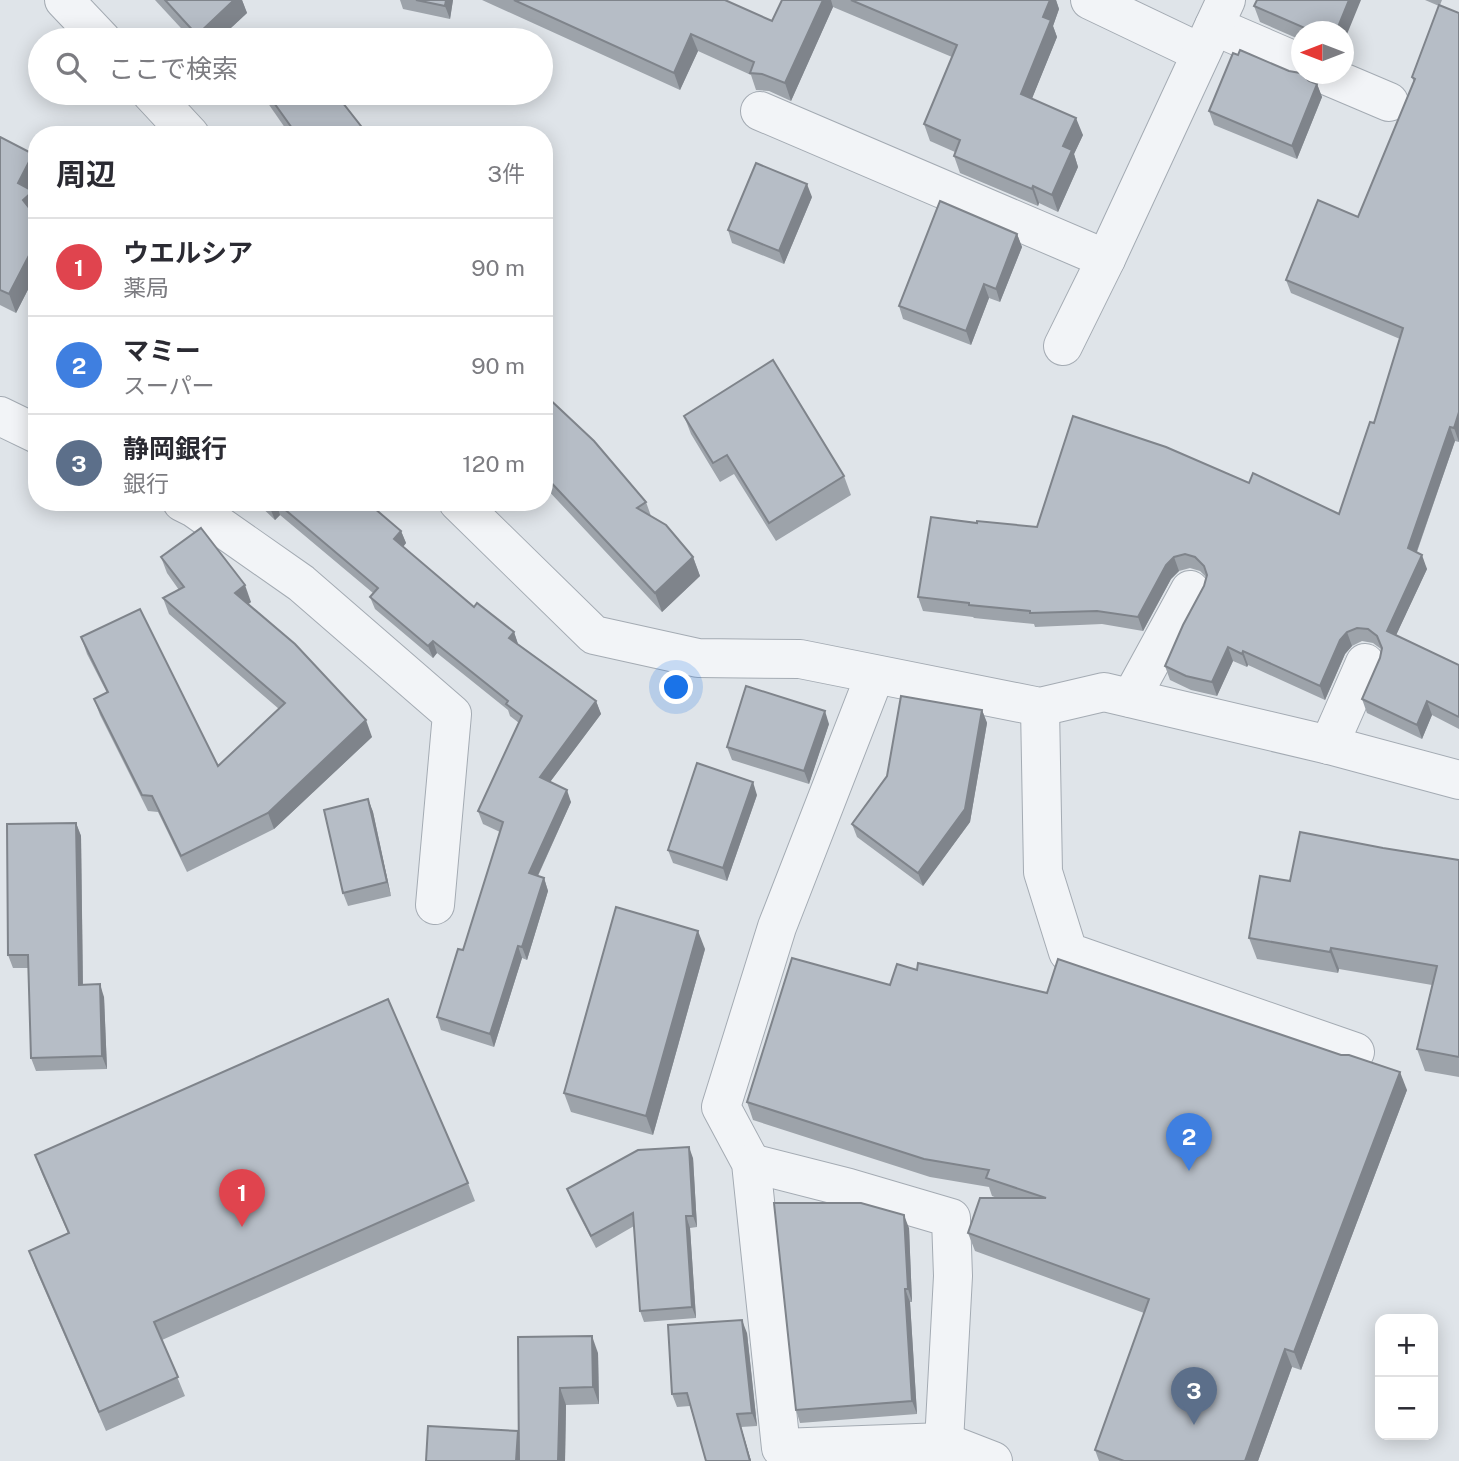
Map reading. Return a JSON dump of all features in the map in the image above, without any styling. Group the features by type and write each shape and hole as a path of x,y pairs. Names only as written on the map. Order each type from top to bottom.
{"street":[{"path":"64,0 91,28"},
{"path":"1090,0 1213,26 1291,60"},
{"path":"1063,346 1213,26"},
{"path":"1347,84 1389,102"},
{"path":"162,105 182,126"},
{"path":"760,111 1106,259"},
{"path":"0,416 28,430"},
{"path":"198,511 301,583 452,714 435,905"},
{"path":"467,511 594,635 698,658 800,659 1040,707 1104,692 1329,745 1459,780"},
{"path":"1131,698 1190,590"},
{"path":"1329,745 1365,663"},
{"path":"875,675 777,927 721,1107 751,1163 780,1448 944,1442 993,1461"},
{"path":"1040,707 1043,872 1068,952 1355,1052"},
{"path":"751,1163 951,1218 953,1276 944,1442"}],"building":[{"path":"165,0 234,0 204,28 191,28"},
{"path":"416,0 446,0 445,6"},
{"path":"514,0 725,0 772,21 782,0 823,0 785,83 762,74 750,73 754,62 691,34 674,73"},
{"path":"851,0 1050,0 1043,17 1051,20 1021,94 1076,118 1063,146 1072,150 1052,195 954,156 960,140 924,124 957,45"},
{"path":"1257,0 1349,0 1340,21 1291,22 1254,6"},
{"path":"1439,5 1459,13 1459,412 1454,428 1450,427 1408,548 1422,555 1387,631 1459,665 1459,717 1427,701 1417,725 1362,699 1382,648 1377,636 1368,629 1357,628 1347,632 1340,640 1320,686 1243,651 1242,654 1228,647 1212,682 1186,676 1165,666 1207,575 1204,566 1195,557 1185,554 1174,557 1166,565 1138,617 1097,611 1030,613 918,597 931,517 1037,527 1073,416 1166,447 1249,483 1253,473 1339,514 1370,422 1374,423 1403,328 1286,280 1318,200 1358,217 1415,79 1412,77"},
{"path":"1240,50 1291,71 1291,84 1317,84 1292,146 1209,111 1233,53 1238,55"},
{"path":"276,105 344,105 361,126 291,126"},
{"path":"0,137 28,151 28,164 18,183 28,188 28,196 23,200 28,206 28,257 9,294 0,290"},
{"path":"756,163 807,184 779,251 728,230"},
{"path":"940,201 1017,234 996,289 984,284 966,331 899,306"},
{"path":"773,360 844,476 769,523 727,455 713,463 684,416"},
{"path":"553,402 594,441 646,502 637,508 666,525 693,557 655,593 553,485"},
{"path":"287,511 378,511 401,531 394,539 474,607 477,603 514,632 509,638 596,701 540,777 567,790 529,873 544,878 522,947 518,946 490,1034 437,1017 458,949 463,950 503,822 478,811 522,716 506,704 508,701 433,641 428,646 370,597 378,588"},
{"path":"201,528 245,585 235,593 295,644 366,720 268,813 181,856 152,796 142,795 94,699 108,692 81,637 140,609 218,766 285,703 163,598 184,587 161,557"},
{"path":"746,686 825,711 804,771 727,747"},
{"path":"901,696 982,710 965,809 918,873 852,824 887,776"},
{"path":"697,763 753,782 723,868 668,850"},
{"path":"368,799 387,882 343,893 324,810"},
{"path":"76,823 79,985 100,984 102,1056 31,1058 28,955 8,955 7,824"},
{"path":"1300,832 1459,860 1459,1057 1417,1049 1437,966 1331,948 1330,952 1249,938 1260,876 1290,881"},
{"path":"616,907 698,931 646,1116 564,1093"},
{"path":"792,958 890,985 897,964 917,970 918,963 1047,993 1058,959 1341,1055 1349,1055 1400,1072 1294,1352 1285,1349 1245,1461 1124,1461 1095,1450 1149,1299 968,1233 980,1198 1046,1198 986,1178 989,1170 924,1159 747,1102"},
{"path":"388,999 468,1183 154,1322 178,1377 99,1412 29,1251 69,1233 35,1155"},
{"path":"689,1147 693,1216 686,1216 692,1307 640,1311 633,1213 591,1236 567,1189 638,1150"},
{"path":"774,1203 861,1203 904,1215 908,1289 905,1289 912,1401 796,1410"},
{"path":"742,1320 752,1413 737,1414 750,1461 706,1461 687,1393 672,1394 668,1325"},
{"path":"592,1336 593,1387 560,1388 558,1461 519,1461 518,1337"},
{"path":"428,1426 518,1431 516,1461 426,1461"}],"place":[{"name":"マミー","path":"1189,1171"},
{"name":"ウエルシア","path":"242,1227"},
{"name":"静岡銀行","path":"1194,1425"}]}
